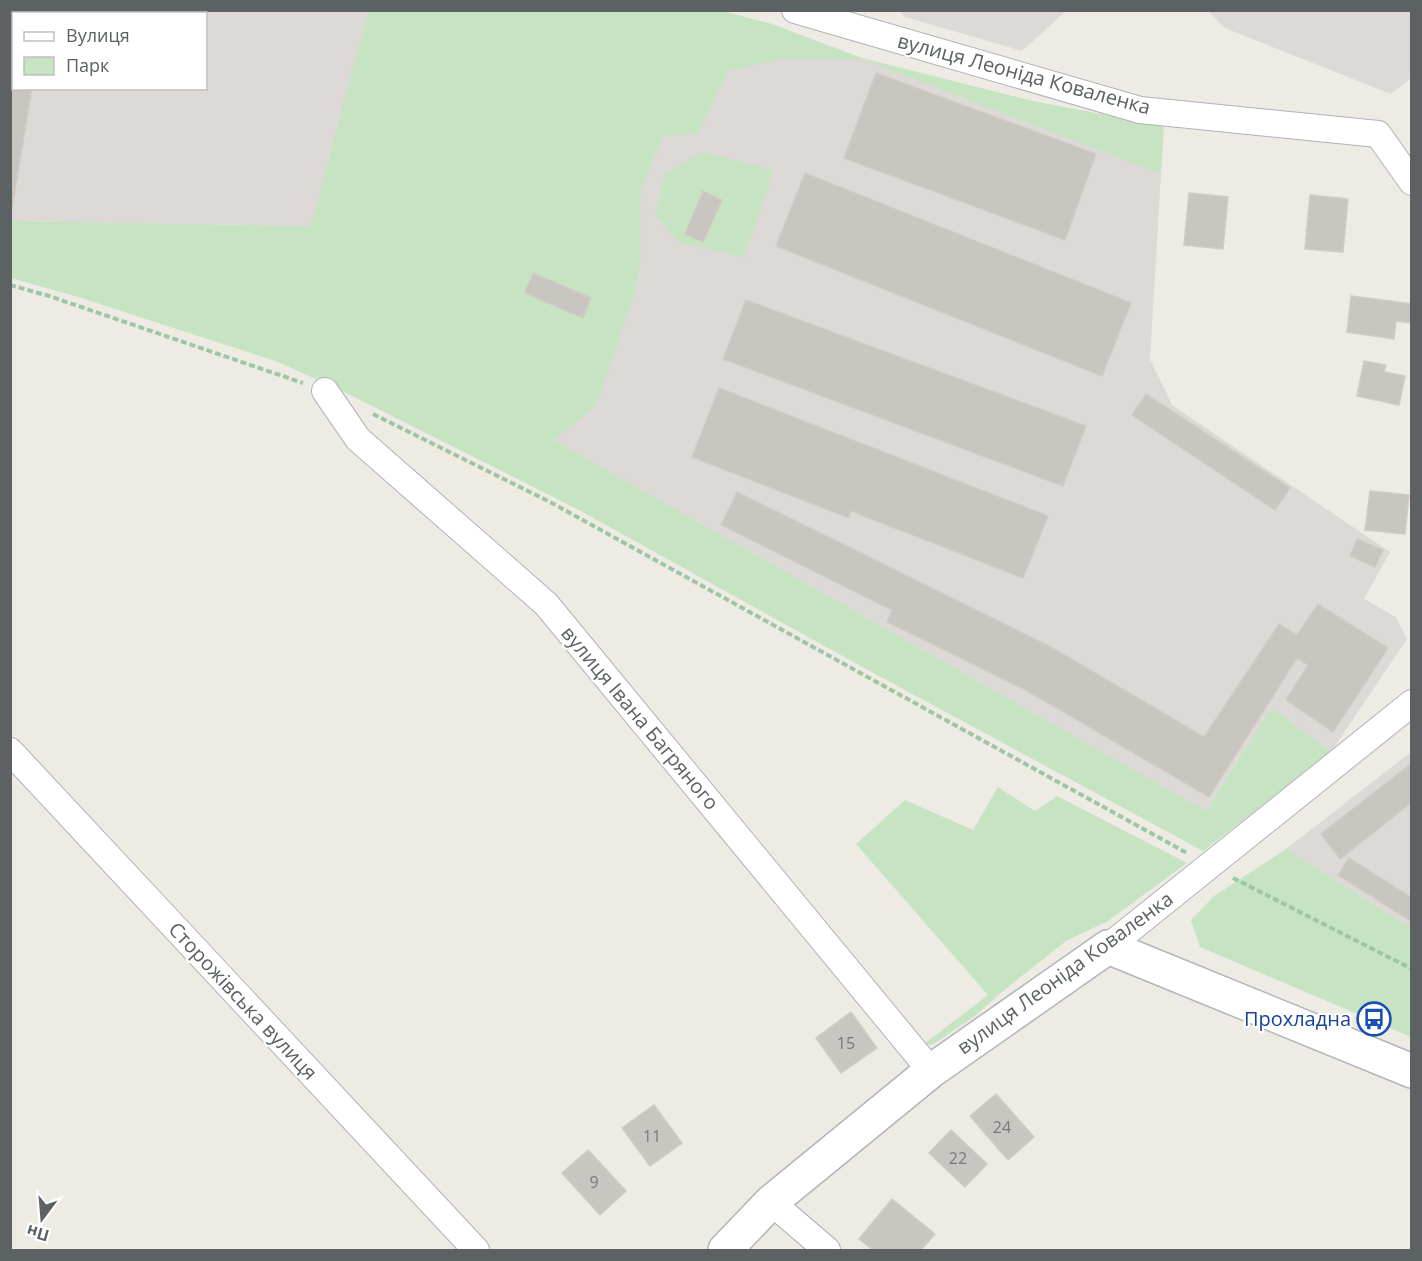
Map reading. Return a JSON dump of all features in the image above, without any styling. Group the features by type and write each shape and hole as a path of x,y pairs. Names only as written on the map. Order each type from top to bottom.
{"street":[{"name":"вулиця Леоніда Коваленка","path":"795,10 1140,110 1378,134 1412,182"},
{"name":"вулиця Івана Багряного","path":"325,391 358,439 546,604 931,1071"},
{"name":"вулиця Леоніда Коваленка","path":"725,1251 771,1202 931,1071 1108,947 1412,702"},
{"name":"Сторожівська вулиця","path":"10,751 476,1251"},
{"path":"1108,947 1412,1071"},
{"path":"771,1202 827,1251"}],"path":[{"path":"10,285 49,296 325,391"},
{"path":"366,411 550,502 1209,866 1412,969"}],"shaded area":[{"path":"10,11 723,11 862,58 1161,174 1150,359 1172,405 1390,552 1364,599 1396,617 1407,639 1331,752 1272,707 1206,811 554,440 310,226 11,221"},
{"path":"900,11 1066,11 1022,51 905,17"},
{"path":"1208,11 1411,11 1411,78 1391,94 1225,28"},
{"path":"1411,752 1411,928 1286,849"}],"green space":[{"path":"368,11 723,11 772,24 862,58 1033,101 1164,126 1161,174 862,59 780,59 728,71 698,134 663,136 641,189 640,264 634,295 596,405 554,440 1206,811 1272,707 1331,752 1203,851 866,669 577,509 340,390 278,362 75,296 11,278 10,221 311,226"},
{"path":"702,152 774,170 744,257 679,243 655,214 665,174"},
{"path":"998,787 1035,811 1057,796 1187,863 1108,921 1066,941 975,1016 932,1045 924,1044 988,995 856,844 905,800 973,830"},
{"path":"1286,849 1411,928 1411,1037 1200,947 1191,920 1214,896"}],"building":[{"path":"10,39 12,39 12,90 32,90 10,220"},
{"path":"876,73 1096,154 1065,240 844,158"},
{"path":"805,173 1131,303 1102,376 776,246"},
{"path":"703,191 722,200 703,242 685,234"},
{"path":"1189,193 1228,197 1223,249 1184,245"},
{"path":"1310,195 1348,199 1343,252 1305,249"},
{"path":"533,273 591,298 583,318 525,293"},
{"path":"1351,296 1412,304 1412,323 1396,321 1394,339 1347,332"},
{"path":"746,300 1086,426 1063,486 723,359"},
{"path":"1364,361 1386,365 1384,372 1405,376 1399,405 1357,396"},
{"path":"719,388 1048,516 1023,578 851,511 849,518 692,457"},
{"path":"1146,394 1290,488 1275,510 1132,415"},
{"path":"1370,491 1409,495 1405,534 1365,530"},
{"path":"737,492 1051,647 1204,737 1279,624 1297,635 1318,604 1388,648 1333,732 1286,700 1308,665 1297,658 1209,797 1026,690 887,622 892,610 721,525"},
{"path":"1357,539 1383,550 1375,567 1350,556"},
{"path":"1412,763 1412,802 1340,859 1321,834"},
{"path":"1349,858 1412,898 1412,922 1338,875"},
{"path":"851,1012 877,1048 841,1073 816,1038"},
{"path":"996,1094 1034,1137 1008,1160 970,1116"},
{"path":"654,1105 682,1143 650,1166 622,1128"},
{"path":"951,1130 987,1164 965,1187 929,1153"},
{"path":"588,1150 626,1191 600,1215 562,1173"},
{"path":"892,1199 935,1234 921,1250 873,1250 859,1239"}],"place":[{"name":"Прохладна","path":"1374,1019"}]}
